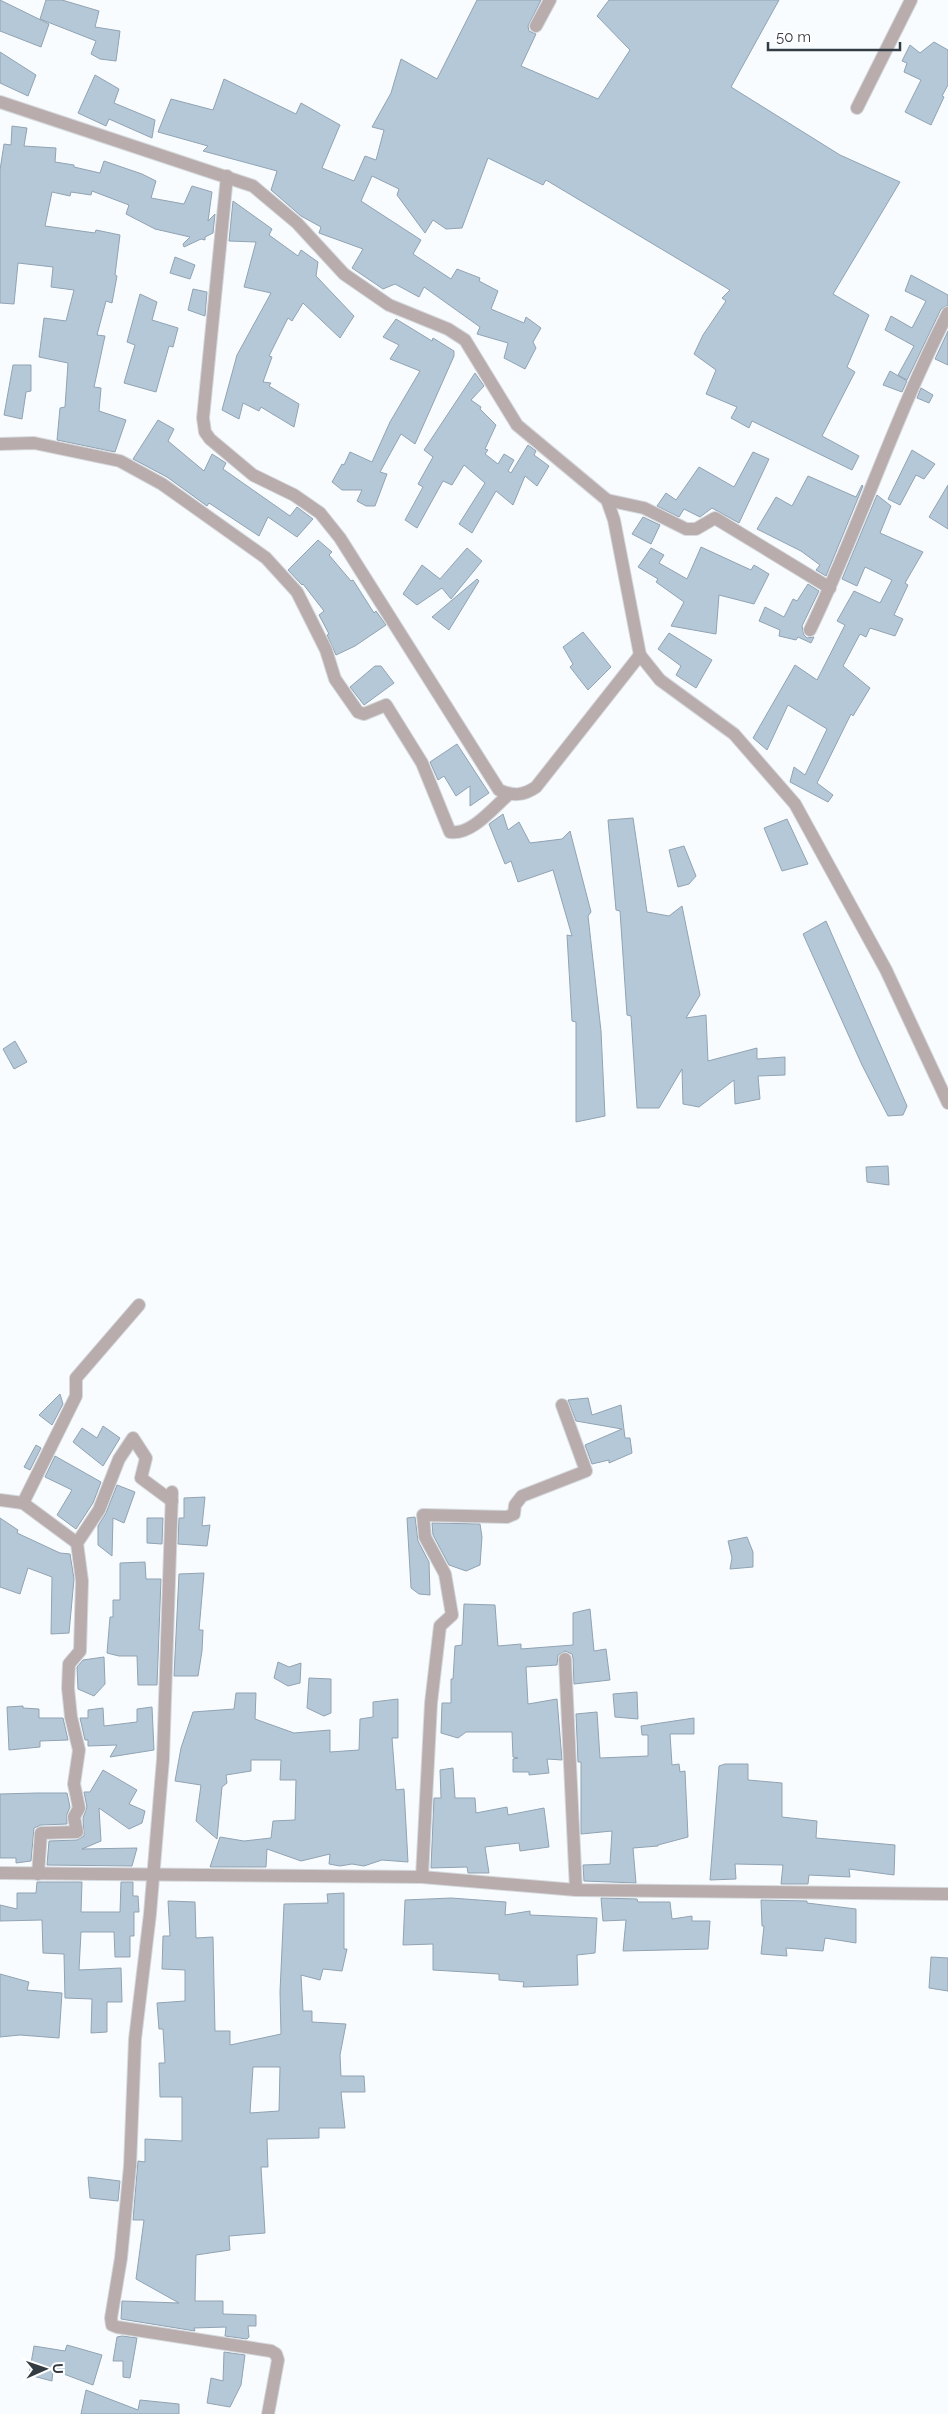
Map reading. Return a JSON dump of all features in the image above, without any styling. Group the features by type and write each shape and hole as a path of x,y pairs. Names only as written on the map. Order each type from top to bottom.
{"street":[{"path":"536,26 550,0"},
{"path":"857,108 912,0"},
{"path":"0,102 228,176 253,186 297,222 344,274 389,305 448,329 465,340 517,425 607,500 644,508 686,529 696,529 715,518 830,588"},
{"path":"228,176 203,418 205,432 210,439 253,475 294,494 320,513 340,538 492,782 499,790 508,794 528,793 536,787 640,655"},
{"path":"810,630 830,588 880,461 928,352 948,313"},
{"path":"0,444 34,443 120,461 162,484 266,558 297,592 326,650 335,680 358,712 364,714 382,705 386,705 393,713 422,763 450,832 456,833 471,828 508,794"},
{"path":"607,500 614,520 640,655 660,680 734,734 795,804 886,970 948,1103"},
{"path":"23,1504 76,1396 76,1378 139,1304"},
{"path":"422,1877 430,1703 440,1626 452,1615 445,1574 425,1537 423,1515 507,1517 514,1514 515,1505 522,1496 586,1471 562,1405"},
{"path":"38,1874 41,1833 77,1832 74,1817 80,1808 74,1784 79,1750 71,1717 68,1688 69,1664 80,1651 82,1581 77,1543 99,1510 119,1459 133,1438 146,1458 141,1478 172,1496 163,1759 136,2039 130,2166 121,2258 111,2318 112,2325 117,2327 271,2351 276,2354 278,2360 268,2414"},
{"path":"0,1500 23,1504 77,1543"},
{"path":"565,1659 576,1890"},
{"path":"0,1873 152,1876 422,1877 576,1890 948,1894"}],"building":[{"path":"0,0 49,24 41,47 0,31"},
{"path":"46,0 62,0 99,11 95,27 120,31 116,61 100,59 91,54 96,41 40,19"},
{"path":"477,0 541,0 528,26 529,31 536,34 521,66 598,99 630,50 597,16 609,0 779,0 731,87 840,155 900,182 833,294 869,315 847,367 855,372 822,436 859,456 852,470 752,421 749,428 731,418 737,407 706,394 716,370 694,354 703,335 726,301 722,298 730,290 546,180 543,185 488,158 462,228 446,229 433,220 425,233 397,195 399,189 372,176 361,201 421,240 413,254 451,279 457,269 480,278 479,281 498,291 491,309 524,323 526,317 541,328 533,342 536,348 525,369 504,358 508,343 477,334 480,327 424,287 419,297 395,284 383,289 352,268 363,249 319,233 321,227 301,216 271,190 277,171 203,151 208,146 158,132 171,99 213,110 224,79 296,114 301,103 340,125 322,168 354,181 365,156 376,160 384,130 372,127 391,93 401,59 437,79"},
{"path":"934,42 948,50 948,85 931,125 905,112 921,80 904,72 907,63 902,61 910,45 920,53"},
{"path":"0,52 36,75 28,96 0,83"},
{"path":"95,75 119,89 114,103 155,120 152,138 109,119 106,126 78,113"},
{"path":"12,126 27,128 24,146 56,148 55,162 74,165 74,167 100,173 104,161 142,174 156,181 151,198 184,204 192,186 212,192 208,221 215,214 213,233 205,237 205,240 201,239 184,247 183,244 190,237 155,229 126,214 129,205 92,191 91,195 71,192 70,196 52,192 45,226 95,233 96,230 120,235 115,275 117,276 112,303 106,301 97,335 105,336 94,387 101,388 99,411 126,420 115,452 57,440 60,408 65,407 68,363 39,357 44,318 66,321 74,290 51,287 53,267 18,263 14,304 0,303 0,170 4,144 11,145"},
{"path":"233,201 272,229 269,235 298,256 301,250 318,262 316,276 354,316 340,338 303,303 292,321 288,318 269,356 272,357 263,382 271,383 269,386 299,404 294,427 261,407 259,411 243,403 239,419 222,410 237,355 271,293 244,287 256,242 229,241"},
{"path":"175,257 195,265 190,279 170,273"},
{"path":"911,275 948,295 948,305 941,309 907,380 898,375 914,346 885,330 891,316 912,328 926,301 905,291"},
{"path":"193,289 207,292 205,316 188,310"},
{"path":"140,294 157,302 152,320 178,328 173,347 169,346 156,392 124,383 135,345 127,342"},
{"path":"396,319 432,341 433,338 454,351 454,356 415,444 401,434 380,472 387,474 375,506 366,506 357,501 362,490 342,490 332,482 342,464 344,465 350,452 372,462 390,422 420,371 390,359 399,345 383,337"},
{"path":"948,331 948,365 935,359"},
{"path":"13,365 31,365 31,391 26,392 22,419 4,415"},
{"path":"890,371 907,381 902,392 883,385"},
{"path":"475,373 484,386 471,400 481,407 480,409 496,425 485,449 488,450 485,454 498,464 504,454 514,460 508,471 511,473 528,445 536,451 534,455 549,466 537,486 525,476 513,505 496,491 472,533 459,524 485,483 464,465 452,485 443,481 417,528 405,520 423,487 418,484 433,457 424,450"},
{"path":"921,388 933,395 929,403 917,398"},
{"path":"158,420 174,429 168,441 204,471 212,454 226,463 223,469 290,516 297,507 313,519 297,537 268,517 259,536 209,503 207,506 167,477 133,459"},
{"path":"912,450 935,464 924,479 916,475 900,505 888,499"},
{"path":"753,452 769,459 739,523 712,508 700,517 684,509 679,517 657,506 666,493 676,500 699,467 734,487"},
{"path":"808,476 856,497 863,486 826,576 816,570 820,565 801,551 757,529 776,497 792,506"},
{"path":"948,485 948,529 929,517"},
{"path":"877,495 891,506 880,533 923,552 905,583 908,585 894,615 903,619 895,636 870,628 866,637 860,634 843,666 870,688 853,716 851,714 817,783 833,795 828,802 790,782 794,767 805,775 827,729 788,705 767,750 753,738 795,665 817,680 845,625 837,621 854,591 880,603 892,580 865,567 857,586 842,579"},
{"path":"643,517 660,525 651,544 632,534"},
{"path":"318,540 332,552 329,555 351,581 353,580 374,613 376,611 386,625 355,646 336,655 327,635 329,634 319,615 324,611 303,584 288,570"},
{"path":"701,547 751,570 754,565 769,574 754,604 719,595 716,634 671,626 684,602 656,582 658,579 638,567 651,548 664,555 659,563 687,579"},
{"path":"467,548 482,561 451,599 442,588 417,605 403,594 422,565 440,579"},
{"path":"477,579 479,581 449,630 432,617"},
{"path":"808,584 819,591 802,626 804,635 807,638 814,637 811,643 798,637 796,640 779,636 780,630 759,621 765,607 784,617 793,599 797,601"},
{"path":"583,632 611,667 588,690 570,667 573,664 563,647"},
{"path":"669,633 712,660 696,688 676,675 681,666 658,649"},
{"path":"375,666 381,666 394,683 364,705 350,687"},
{"path":"457,744 489,793 470,806 470,786 456,796 444,776 438,780 430,762"},
{"path":"503,814 508,830 519,822 530,843 562,839 570,831 591,912 588,916 601,1031 605,1116 576,1122 576,1022 572,1021 567,935 572,936 553,870 518,882 511,861 505,864 489,824"},
{"path":"633,818 647,912 669,916 682,906 700,995 686,1018 706,1015 708,1061 757,1048 757,1059 785,1057 785,1075 758,1076 760,1099 735,1104 734,1080 699,1107 683,1104 682,1069 659,1108 637,1108 631,1016 627,1015 620,911 616,910 608,820"},
{"path":"787,819 808,864 782,871 764,828"},
{"path":"684,846 696,876 689,884 678,887 669,850"},
{"path":"826,921 907,1106 903,1115 888,1116 862,1065 803,934"},
{"path":"15,1041 27,1062 14,1069 3,1049"},
{"path":"888,1166 889,1185 867,1182 866,1167"},
{"path":"60,1394 63,1404 52,1425 39,1415"},
{"path":"588,1398 592,1415 621,1405 625,1438 630,1438 632,1453 609,1463 609,1460 592,1464 585,1445 622,1429 576,1421 568,1400"},
{"path":"103,1426 120,1438 103,1466 73,1442 82,1428 97,1438"},
{"path":"36,1445 41,1448 30,1470 24,1467"},
{"path":"55,1456 101,1482 93,1503 76,1529 57,1515 72,1490 45,1477"},
{"path":"117,1485 135,1492 124,1523 113,1518 112,1556 98,1545 98,1526 106,1513"},
{"path":"205,1497 202,1526 210,1525 207,1546 178,1544 179,1518 184,1518 184,1498"},
{"path":"415,1517 418,1541 429,1562 430,1595 419,1594 411,1588 407,1518"},
{"path":"0,1518 18,1530 17,1533 60,1553 70,1554 74,1579 69,1633 51,1634 52,1577 28,1568 20,1594 0,1587"},
{"path":"147,1518 163,1518 162,1544 147,1543"},
{"path":"432,1523 480,1524 482,1537 480,1565 466,1571 449,1565 433,1535"},
{"path":"747,1537 753,1552 753,1567 730,1569 732,1558 728,1541"},
{"path":"145,1562 146,1579 161,1579 157,1685 138,1685 137,1656 119,1656 107,1653 110,1617 113,1617 113,1600 120,1600 120,1563"},
{"path":"204,1573 199,1630 203,1630 202,1651 198,1676 174,1676 179,1574"},
{"path":"464,1604 495,1605 498,1646 521,1644 521,1649 573,1645 573,1613 590,1609 594,1651 606,1649 610,1680 574,1684 572,1654 565,1651 558,1655 557,1665 526,1667 528,1704 557,1699 562,1760 547,1759 549,1773 529,1775 529,1772 513,1772 513,1759 518,1758 513,1757 512,1732 466,1732 458,1738 441,1733 442,1703 451,1703 451,1679 453,1679 455,1646 462,1645"},
{"path":"104,1657 105,1684 94,1696 78,1689 77,1667 83,1660"},
{"path":"278,1662 289,1667 301,1663 300,1683 288,1686 274,1678"},
{"path":"309,1678 331,1679 331,1713 324,1716 307,1708"},
{"path":"637,1692 638,1719 615,1717 613,1694"},
{"path":"236,1693 256,1693 255,1719 294,1733 330,1730 330,1752 359,1750 360,1719 373,1717 373,1702 398,1699 398,1738 392,1738 396,1790 404,1789 408,1862 382,1860 364,1866 352,1864 340,1866 329,1864 330,1854 301,1861 267,1849 266,1867 210,1867 220,1837 244,1841 271,1838 273,1821 295,1820 296,1780 280,1780 281,1760 251,1760 251,1771 226,1775 227,1783 222,1787 217,1839 196,1821 201,1785 175,1781 181,1748 193,1712 234,1709"},
{"path":"23,1706 23,1708 39,1709 39,1718 63,1718 68,1740 40,1741 40,1747 9,1750 7,1707"},
{"path":"152,1707 154,1750 110,1757 117,1745 88,1746 88,1740 85,1740 80,1718 88,1718 88,1710 103,1708 104,1726 137,1722 137,1709"},
{"path":"597,1712 600,1758 648,1756 648,1735 642,1735 641,1726 694,1718 694,1734 670,1734 672,1765 679,1764 680,1772 685,1771 688,1837 658,1846 633,1848 636,1883 584,1881 583,1865 610,1864 612,1831 581,1834 581,1762 578,1762 576,1714"},
{"path":"725,1764 748,1764 748,1780 782,1783 782,1817 817,1821 816,1838 895,1845 894,1875 849,1869 850,1877 809,1875 808,1884 781,1884 783,1865 735,1864 736,1879 710,1880 719,1766"},
{"path":"453,1768 455,1798 475,1798 476,1813 507,1807 508,1815 544,1808 549,1847 520,1851 519,1843 485,1847 489,1873 468,1873 467,1867 431,1868 434,1798 441,1798 440,1770"},
{"path":"103,1770 137,1790 129,1804 145,1811 142,1823 129,1829 99,1808 101,1841 82,1849 137,1848 132,1866 47,1865 49,1841 77,1840 84,1836 83,1818 87,1807 84,1792 90,1792"},
{"path":"67,1793 70,1807 67,1814 67,1824 41,1825 34,1828 31,1861 16,1863 16,1858 0,1858 0,1794"},
{"path":"37,1882 82,1882 81,1912 120,1912 121,1882 133,1882 133,1896 138,1896 139,1912 134,1912 134,1936 130,1936 130,1957 115,1957 114,1932 81,1932 79,1970 121,1968 122,2002 107,2002 107,2032 91,2033 92,1999 65,1998 64,1954 43,1953 42,1920 0,1921 0,1905 17,1909 17,1893 36,1893"},
{"path":"344,1893 344,1949 347,1949 342,1971 323,1969 320,1980 301,1975 303,2011 312,2011 312,2022 346,2024 340,2055 341,2076 364,2076 365,2092 341,2092 345,2128 319,2128 319,2138 267,2139 268,2167 261,2167 265,2233 229,2236 230,2250 196,2255 195,2301 223,2301 223,2314 256,2315 256,2326 248,2326 249,2337 247,2339 225,2336 226,2327 194,2328 195,2331 121,2319 122,2301 179,2303 136,2279 144,2220 133,2220 138,2161 145,2162 145,2139 182,2141 182,2097 160,2097 159,2063 165,2063 163,2029 159,2029 157,2003 185,2001 185,1970 162,1969 163,1936 170,1936 168,1901 195,1902 196,1938 213,1937 215,2031 230,2031 230,2045 281,2034 280,1992 284,1904 328,1903 327,1894","holes":["253,2067 280,2067 279,2111 250,2113"]},
{"path":"451,1898 506,1902 505,1915 530,1911 530,1915 597,1918 595,1953 577,1955 578,1985 523,1987 524,1982 499,1980 499,1974 433,1970 433,1944 403,1945 405,1900"},
{"path":"601,1898 637,1899 638,1902 670,1902 672,1919 692,1916 692,1921 710,1921 708,1949 623,1951 626,1920 603,1921"},
{"path":"761,1900 807,1901 807,1903 856,1909 856,1943 825,1938 823,1951 786,1948 787,1956 761,1954 764,1926 762,1926"},
{"path":"931,1957 948,1958 948,1991 929,1988"},
{"path":"0,1974 29,1982 27,1990 62,1993 59,2038 20,2035 0,2037"},
{"path":"88,2177 120,2181 118,2201 90,2198"},
{"path":"117,2337 137,2338 130,2378 123,2377 123,2361 113,2361"},
{"path":"67,2345 102,2355 93,2385 53,2370 52,2381 29,2375 34,2346 65,2351"},
{"path":"224,2352 245,2355 241,2385 230,2407 207,2403 211,2378 223,2381"},
{"path":"86,2390 138,2410 140,2400 179,2404 179,2414 81,2414"}]}
